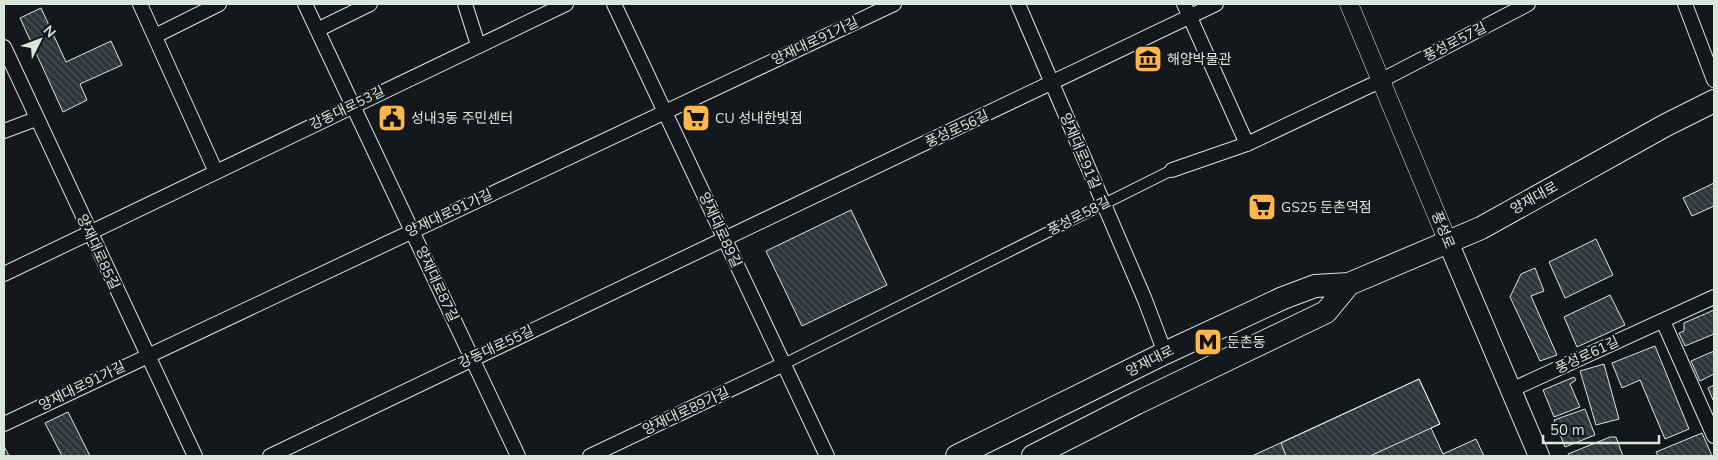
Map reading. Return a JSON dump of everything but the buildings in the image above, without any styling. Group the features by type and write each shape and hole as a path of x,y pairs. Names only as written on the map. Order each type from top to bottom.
{"main road":[{"name":"양재대로","path":"957,456 1165,353 1315,286 1349,284 1481,228 1666,125 1714,101"},
{"name":"풍성로","path":"1448,242 1539,456"},
{"name":"양재대로","path":"1033,456 1137,402 1326,312 1349,284"}],"street":[{"path":"140,4 216,172"},
{"path":"155,36 219,4"},
{"name":"양재대로87길","path":"305,4 518,456"},
{"path":"317,30 370,4"},
{"path":"465,4 478,45"},
{"name":"강동대로53길","path":"4,274 90,235 352,105 566,4"},
{"name":"양재대로89길","path":"614,4 782,365 827,456"},
{"name":"양재대로91가길","path":"4,424 894,4"},
{"name":"양재대로91길","path":"1018,4 1102,204 1145,300 1165,353"},
{"name":"풍성로56길","path":"724,240 1051,84 1187,10 1216,4"},
{"name":"풍성로","path":"1349,4 1448,242"},
{"name":"풍성로57길","path":"1382,80 1528,4"},
{"path":"1685,4 1714,80"},
{"path":"1187,10 1247,144"},
{"name":"양재대로85길","path":"4,48 195,456"},
{"name":"풍성로58길","path":"782,365 1172,170 1247,144 1382,80"},
{"path":"4,131 36,119"},
{"name":"강동대로55길","path":"270,456 472,358 724,240"},
{"name":"풍성로61길","path":"1511,390 1714,297"},
{"path":"1663,321 1714,436"},
{"name":"양재대로89가길","path":"590,456 782,365"}],"place":[{"name":"해양박물관","path":"1148,59"},
{"name":"성내3동 주민센터","path":"392,118"},
{"name":"CU 성내한빛점","path":"696,118"},
{"name":"GS25 둔촌역점","path":"1262,207"},
{"name":"둔촌동","path":"1208,342"}]}
